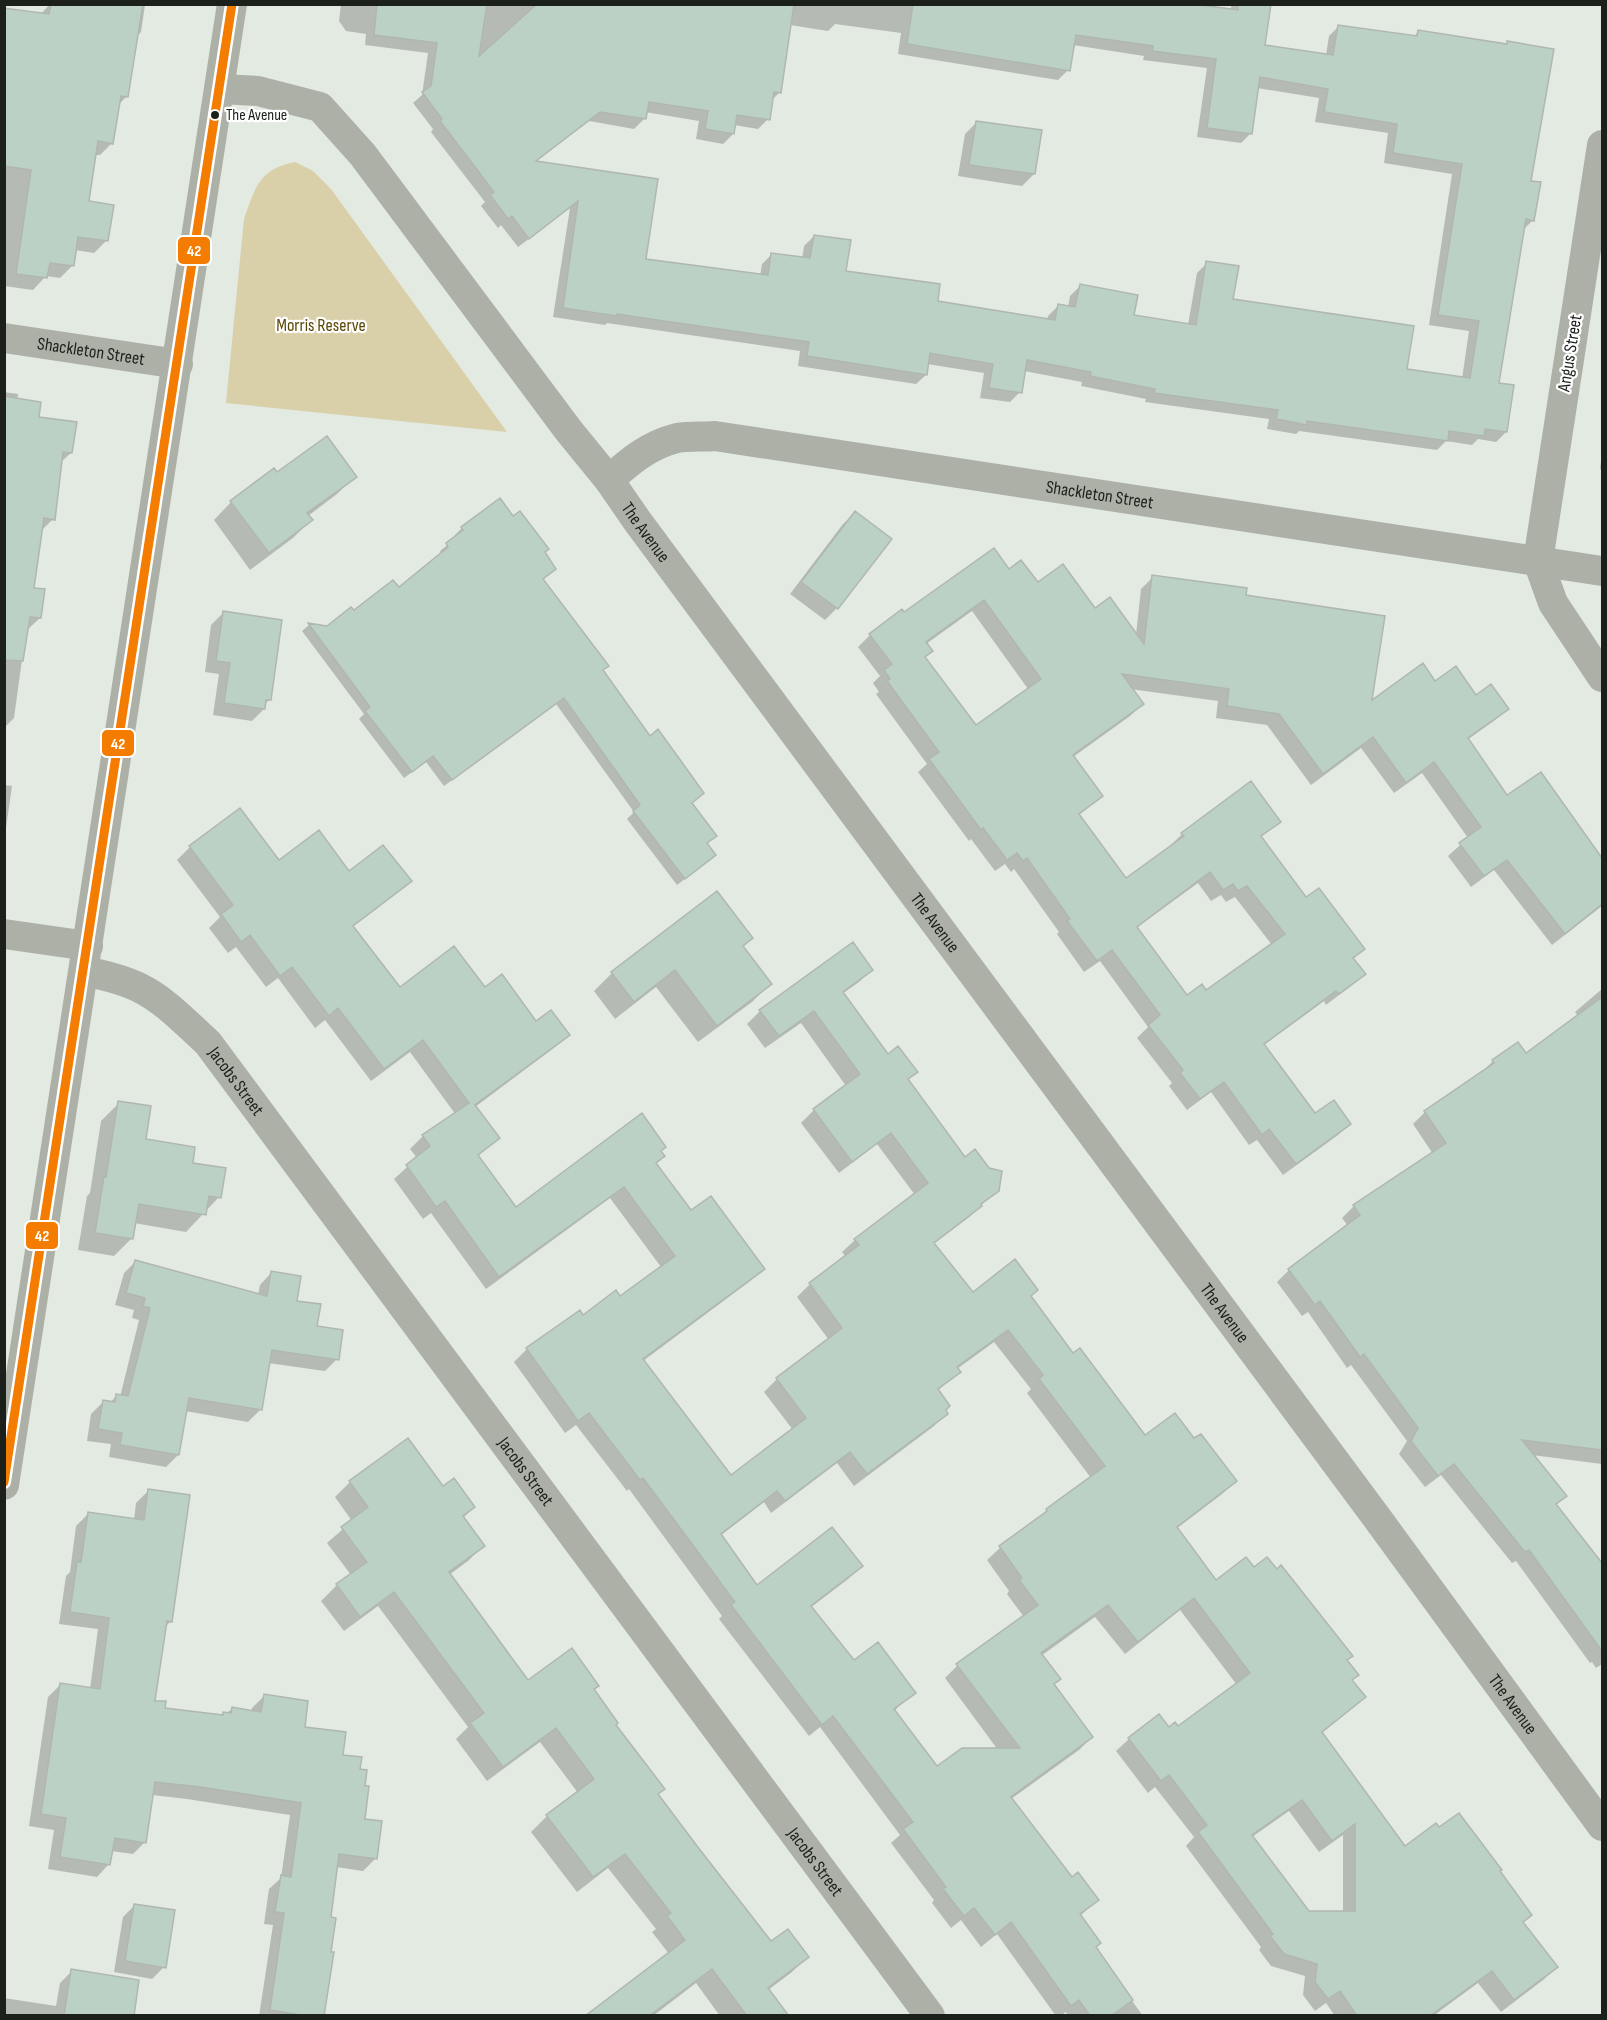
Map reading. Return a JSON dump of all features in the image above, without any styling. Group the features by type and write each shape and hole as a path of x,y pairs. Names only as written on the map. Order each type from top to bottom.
{"street":[{"path":"4,1485 232,4"},
{"name":"The Avenue","path":"220,88 258,91 320,107 363,155 569,431 609,480 1380,1522 1602,1826"},
{"name":"Angus Street","path":"1538,561 1602,145"},
{"name":"Shackleton Street","path":"4,338 178,364"},
{"name":"Shackleton Street","path":"609,480 635,456 653,447 678,438 715,436 1602,571"},
{"path":"1538,561 1553,603 1602,677"},
{"name":"Jacobs Street","path":"4,934 86,959 102,975 138,987 171,1009 208,1043 930,2016"}],"green space":[{"name":"Morris Reserve","path":"295,162 313,171 331,189 507,432 226,403 244,219 255,189 266,175 283,165"}],"building":[{"path":"51,4 143,4 128,97 121,96 113,144 98,141 89,201 114,205 108,241 78,237 74,266 50,263 47,278 16,274 31,170 4,166 4,8 49,14"},
{"path":"377,4 487,4 479,56 537,4 794,4 781,93 774,92 770,120 737,115 734,134 705,129 708,111 649,102 646,119 600,112 536,161 658,179 646,259 768,275 771,253 810,258 814,235 851,240 846,271 940,284 938,301 1055,320 1058,304 1075,307 1080,284 1138,295 1134,315 1196,325 1206,261 1239,266 1233,299 1414,326 1407,369 1470,378 1479,321 1438,315 1462,164 1393,153 1397,124 1324,112 1328,89 1260,77 1252,134 1207,128 1216,59 1152,51 1153,46 1076,35 1070,71 907,44 913,4 1194,4 1238,10 1238,4 1271,4 1265,45 1333,55 1338,25 1417,36 1418,30 1554,49 1531,181 1541,182 1534,221 1526,219 1499,383 1514,385 1507,432 1485,429 1484,436 1449,431 1448,441 1307,421 1307,425 1276,419 1278,410 1154,393 1155,389 1090,376 1091,372 1027,360 1022,393 989,388 993,364 930,353 927,375 807,356 809,342 563,308 578,201 529,239 512,216 508,219 490,195 494,192 440,121 442,119 422,92 431,86 437,43 374,35"},
{"path":"976,121 1042,130 1035,174 969,165"},
{"path":"4,396 41,402 39,417 77,422 72,453 63,452 55,520 44,518 34,588 45,589 41,618 30,617 23,661 4,660"},
{"path":"327,436 357,477 307,513 313,520 269,553 230,501 274,468 277,472"},
{"path":"500,498 513,516 520,511 549,549 545,552 556,569 543,579 609,666 603,670 650,736 658,729 704,793 692,803 717,836 707,843 716,855 685,879 633,811 640,805 564,698 452,780 433,756 412,772 365,711 370,707 308,623 327,626 351,607 354,610 393,580 399,587 448,547 446,543 463,530 461,527"},
{"path":"855,511 892,539 838,609 801,582"},
{"path":"994,548 1009,569 1021,560 1038,582 1063,564 1095,608 1110,597 1144,644 1152,575 1247,588 1246,595 1385,616 1372,700 1423,663 1435,681 1456,666 1476,695 1491,684 1509,709 1468,738 1507,795 1541,772 1602,858 1602,904 1565,934 1507,860 1484,876 1459,843 1481,827 1434,762 1406,783 1373,737 1323,774 1279,714 1227,706 1229,689 1122,674 1144,704 1073,755 1103,796 1079,814 1126,878 1184,836 1181,833 1251,781 1281,822 1261,836 1306,897 1319,888 1365,949 1353,958 1366,974 1339,994 1336,991 1264,1044 1315,1113 1334,1100 1351,1124 1296,1164 1269,1129 1262,1135 1224,1082 1200,1099 1180,1073 1183,1070 1148,1025 1160,1015 1112,950 1097,961 1067,921 1070,919 1027,858 1023,861 1017,853 1007,860 983,828 981,830 929,759 939,752 887,681 890,679 884,670 892,664 869,634 902,609 904,612","holes":["984,600 1041,679 976,725 925,657 933,651 926,642","1210,872 1223,890 1233,884 1238,891 1247,886 1285,934 1206,990 1202,984 1187,995 1137,927"]},
{"path":"223,611 282,620 271,700 266,700 265,709 224,703 230,663 216,661"},
{"path":"240,808 279,860 319,830 349,871 383,845 412,881 353,926 400,987 454,946 485,987 502,974 536,1021 551,1010 570,1035 475,1105 500,1138 478,1155 516,1207 642,1113 666,1147 661,1151 665,1156 656,1163 691,1210 711,1196 765,1269 643,1359 731,1475 806,1418 776,1378 842,1328 809,1283 859,1245 854,1239 928,1183 891,1133 852,1162 813,1109 860,1074 814,1011 779,1036 759,1010 853,942 873,970 843,992 888,1054 898,1046 918,1072 908,1079 965,1157 975,1149 989,1168 1002,1171 999,1191 934,1243 973,1292 1015,1259 1038,1290 1031,1296 1073,1353 1080,1348 1145,1435 1175,1413 1194,1438 1201,1434 1237,1481 1177,1527 1216,1580 1246,1557 1254,1567 1267,1557 1277,1569 1281,1565 1353,1656 1347,1660 1359,1675 1352,1680 1366,1697 1322,1732 1405,1846 1436,1823 1439,1827 1459,1813 1532,1915 1523,1922 1558,1967 1514,2000 1492,1971 1430,2016 1357,2016 1340,1991 1328,1999 1315,1982 1317,1964 1284,1954 1270,1936 1273,1934 1198,1832 1207,1825 1169,1775 1161,1781 1128,1738 1159,1714 1169,1727 1175,1722 1178,1726 1250,1673 1194,1598 1138,1642 1108,1605 1041,1653 1061,1679 1054,1684 1093,1737 1011,1797 1072,1877 1078,1872 1099,1900 1080,1914 1101,1943 1096,1947 1133,2000 1111,2016 1090,2016 1079,2000 1071,2006 1011,1922 995,1935 974,1908 964,1916 943,1889 946,1887 903,1829 913,1822 833,1716 822,1725 731,1605 735,1602 643,1478 640,1480 589,1413 578,1421 526,1348 580,1310 583,1315 616,1290 620,1296 675,1256 624,1187 499,1277 445,1201 436,1207 406,1165 430,1146 422,1135 469,1103 423,1040 384,1069 338,1008 329,1016 292,967 280,976 250,935 241,942 221,914 233,905 189,846","holes":["1008,1330 1043,1375 1039,1379 1105,1466 999,1546 1022,1578 1019,1580 1038,1605 956,1664 1020,1748 962,1748 937,1766 894,1709 916,1693 878,1642 854,1660 811,1606 863,1566 832,1527 757,1585 721,1534 777,1491 785,1501 850,1452 867,1474 948,1414 946,1410 950,1406 938,1389 961,1372 957,1367","1302,1800 1332,1841 1355,1824 1355,1911 1309,1911 1252,1835"]},
{"path":"717,891 753,938 743,946 772,984 717,1026 675,970 634,1002 611,972"},
{"path":"1602,997 1602,1450 1522,1440 1567,1496 1556,1504 1602,1563 1602,1651 1529,1550 1525,1552 1454,1464 1438,1476 1411,1441 1418,1428 1364,1354 1360,1357 1320,1301 1315,1305 1288,1269 1360,1215 1353,1205 1446,1143 1424,1111 1494,1063 1492,1060 1518,1042 1526,1053"},
{"path":"118,1101 151,1106 146,1139 195,1147 193,1163 226,1168 221,1198 209,1196 206,1215 139,1204 133,1239 95,1233"},
{"path":"135,1260 267,1296 271,1271 301,1276 297,1301 321,1304 317,1326 343,1330 339,1360 272,1350 262,1410 189,1398 179,1455 120,1445 122,1433 98,1429 103,1400 115,1402 116,1394 128,1396 150,1308 143,1306 145,1298 126,1293"},
{"path":"408,1438 443,1486 454,1478 475,1507 463,1516 485,1546 449,1572 528,1680 572,1648 599,1686 594,1689 618,1723 616,1725 665,1789 658,1794 697,1846 771,1941 788,1929 809,1957 768,1988 789,2016 747,2016 712,1969 649,2016 585,2016 685,1940 667,1916 671,1913 625,1854 593,1877 546,1815 594,1779 556,1728 503,1767 470,1723 484,1713 394,1592 360,1617 336,1584 367,1562 341,1527 368,1507 349,1481"},
{"path":"148,1489 190,1495 172,1622 167,1621 155,1701 166,1701 165,1708 223,1715 223,1712 231,1713 232,1707 261,1712 264,1694 308,1701 305,1727 346,1732 343,1755 362,1757 360,1769 367,1770 365,1786 369,1786 365,1819 382,1821 377,1859 339,1854 331,1917 336,1918 331,1952 334,1952 324,2016 307,2016 270,2010 284,1913 275,1912 281,1875 291,1877 301,1803 155,1782 146,1843 115,1838 110,1865 60,1857 66,1818 41,1814 60,1683 100,1689 109,1618 70,1612 77,1562 81,1562 88,1512 144,1520"},
{"path":"134,1904 175,1910 166,1968 125,1961"},
{"path":"71,1969 139,1980 134,2016 64,2016"}],"transit line":[{"name":"42","path":"4,1482 232,4"}],"place":[{"name":"The Avenue","path":"215,115"}]}
